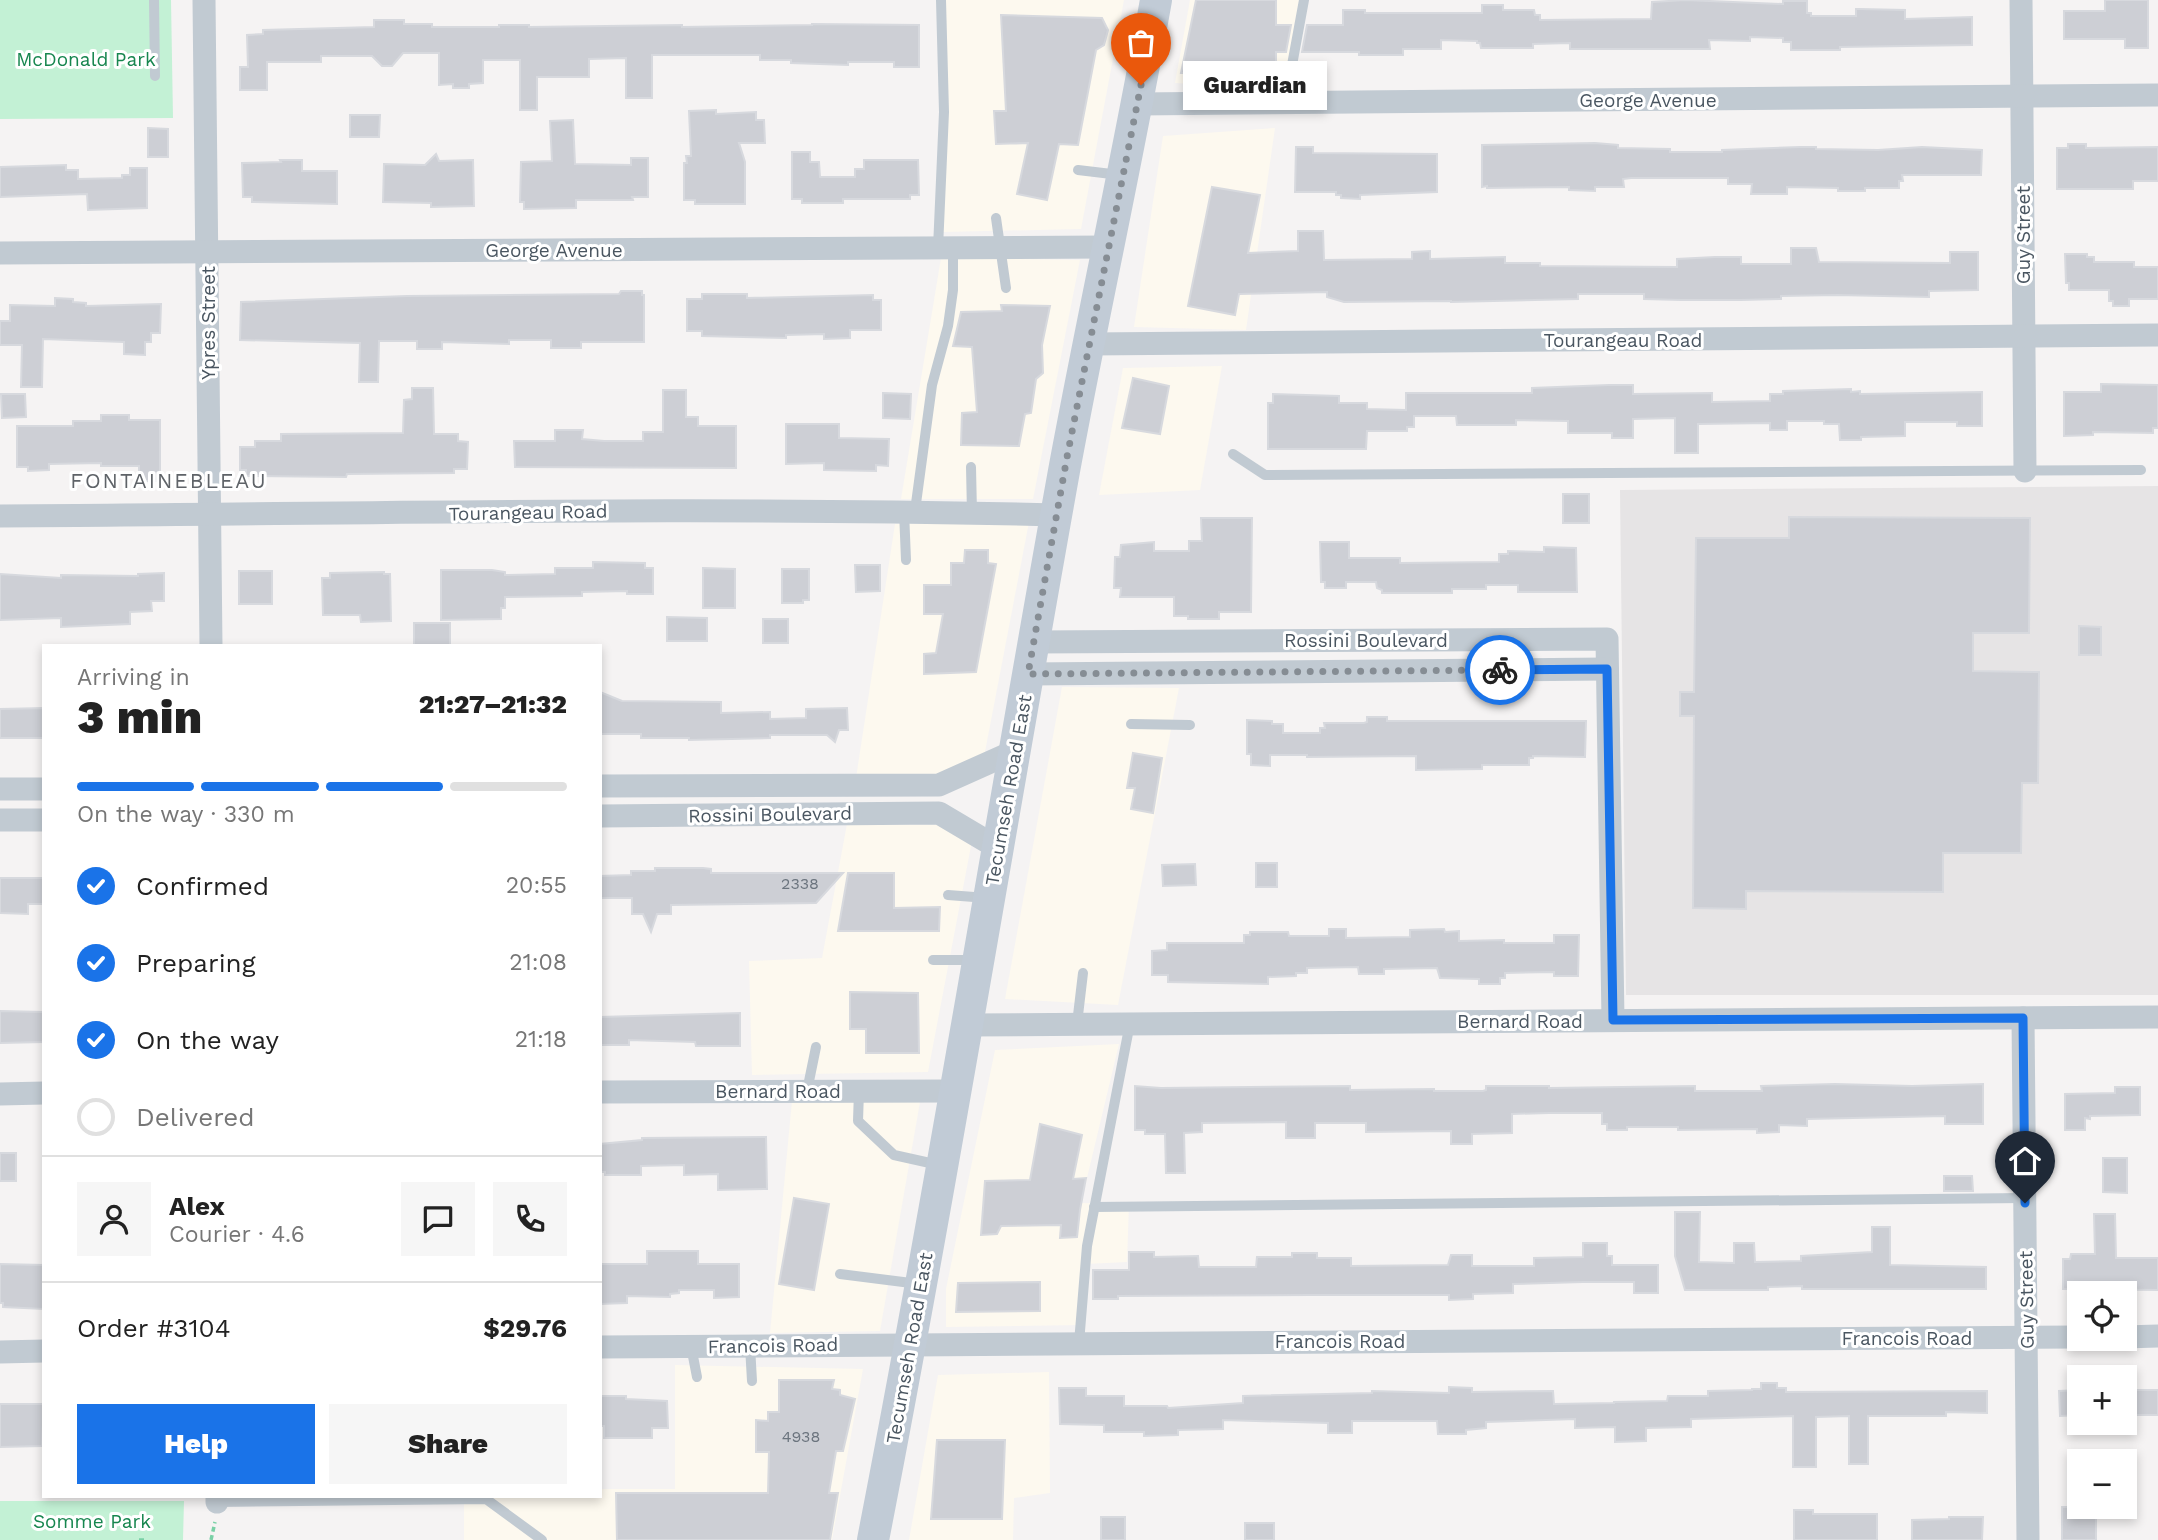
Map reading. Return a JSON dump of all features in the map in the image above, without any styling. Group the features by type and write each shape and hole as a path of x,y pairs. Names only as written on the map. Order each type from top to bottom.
{"main road":[{"name":"Tecumseh Road East","path":"873,1540 912,1344 1057,515 1156,0"}],"street":[{"name":"Ypres Street","path":"204,0 211,644"},
{"name":"Guy Street","path":"2021,0 2025,471"},
{"name":"George Avenue","path":"1138,104 2158,95"},
{"name":"George Avenue","path":"0,253 1108,247"},
{"name":"Tourangeau Road","path":"1089,344 2158,335"},
{"name":"Tourangeau Road","path":"0,516 910,512 1057,515"},
{"name":"Rossini Boulevard","path":"1028,674 1607,669 1607,639 1034,642"},
{"path":"1208,641 1209,673"},
{"path":"1607,669 1613,1020"},
{"name":"Rossini Boulevard","path":"602,786 939,785 1015,751"},
{"path":"939,785 939,813 998,848"},
{"path":"0,789 42,789"},
{"name":"Rossini Boulevard","path":"602,816 939,813"},
{"path":"0,820 42,820"},
{"name":"Bernard Road","path":"967,1025 2158,1017"},
{"name":"Guy Street","path":"2023,1018 2028,1540"},
{"name":"Bernard Road","path":"602,1092 955,1091"},
{"path":"0,1094 42,1093"},
{"path":"2137,1337 2158,1336"},
{"name":"Francois Road","path":"602,1347 2067,1337"},
{"path":"0,1352 42,1351"}],"lane":[{"path":"154,0 155,76"},
{"path":"906,560 910,512 932,385 948,326 953,289 946,248 941,0"},
{"path":"1285,103 1304,0"},
{"path":"1078,170 1123,175"},
{"path":"996,218 1006,288"},
{"path":"1233,454 1265,475 2141,470"},
{"path":"971,467 972,513"},
{"path":"1131,724 1190,725"},
{"path":"948,895 989,898"},
{"path":"933,960 979,960"},
{"path":"1077,1024 1083,973"},
{"path":"1079,1343 1087,1246 1130,1023"},
{"path":"807,1091 816,1047"},
{"path":"859,1091 858,1121 894,1155 942,1166"},
{"path":"1094,1208 2025,1198"},
{"path":"840,1274 922,1284"},
{"path":"691,1346 698,1377"},
{"path":"750,1346 752,1381"},
{"path":"217,1499 486,1499 542,1540"}],"path":[{"path":"211,1540 215,1528"}],"shaded area":[{"path":"942,0 1124,0 1081,229 943,232"},
{"path":"1190,0 1305,0 1289,90 1175,83"},
{"path":"1275,128 1246,330 1134,327 1163,136"},
{"path":"941,258 1080,260 1033,499 901,499"},
{"path":"1222,366 1200,490 1099,495 1123,368"},
{"path":"2158,486 2158,995 1626,995 1620,490"},
{"path":"1029,522 984,757 946,776 856,778 895,524"},
{"path":"1062,687 1179,688 1118,1005 1005,999"},
{"path":"847,824 975,825 928,1072 752,1075 749,961 822,958"},
{"path":"1119,1044 1081,1203 1129,1204 1127,1262 1086,1264 1084,1325 946,1327 946,1289 995,1050"},
{"path":"792,1101 920,1102 880,1331 770,1333"},
{"path":"675,1365 863,1369 832,1540 464,1540 464,1498 602,1498 602,1489 675,1489"},
{"path":"1049,1372 1050,1493 1014,1498 1013,1540 909,1540 938,1375"}],"green space":[{"name":"McDonald Park","path":"0,0 171,0 173,118 0,119"},
{"name":"Somme Park","path":"0,1501 184,1501 183,1540 0,1540"}],"building":[{"path":"1196,0 1276,0 1276,25 1291,25 1286,52 1276,52 1276,73 1181,73"},
{"path":"1685,0 1783,4 1783,1 1807,1 1807,13 1811,13 1811,16 1856,16 1856,9 1859,9 1905,10 1905,19 1972,17 1972,45 1791,50 1791,42 1783,42 1783,38 1750,37 1750,41 1709,40 1710,49 1570,49 1570,43 1533,44 1533,48 1481,48 1477,41 1441,40 1441,49 1403,49 1403,55 1302,52 1307,25 1343,25 1343,10 1365,10 1365,13 1482,13 1482,5 1503,5 1503,10 1534,10 1535,15 1540,15 1540,20 1651,19 1652,2"},
{"path":"2105,0 2148,0 2148,48 2125,48 2125,39 2064,39 2064,11 2105,11"},
{"path":"1001,15 1102,18 1108,30 1104,45 1096,50 1078,145 1059,144 1047,200 1017,194 1028,143 996,144 994,111 1006,111"},
{"path":"374,20 404,20 404,24 432,24 432,27 919,25 919,67 894,67 894,62 848,62 848,65 791,63 791,60 760,60 760,55 652,55 652,98 626,98 626,58 589,59 589,77 537,77 537,110 520,110 520,60 483,60 483,83 469,84 469,88 453,88 453,84 439,85 439,53 403,53 392,66 382,66 372,56 321,56 321,62 267,62 267,90 240,90 240,67 248,67 247,35 263,34 263,30 374,27"},
{"path":"716,110 716,114 756,112 756,120 764,120 765,143 739,143 745,162 745,204 695,204 695,200 684,200 684,163 687,163 686,156 691,156 689,111"},
{"path":"350,115 380,115 379,137 350,137"},
{"path":"573,120 575,164 631,165 631,158 648,158 648,197 632,197 633,200 576,200 576,208 524,209 524,202 520,202 521,162 552,161 550,121"},
{"path":"148,128 168,129 168,157 148,157"},
{"path":"2068,144 2086,144 2086,148 2158,147 2158,181 2133,181 2133,189 2057,189 2057,148 2068,148"},
{"path":"1482,145 1618,145 1618,148 1670,149 1670,152 1800,147 1982,150 1981,175 1902,175 1903,181 1899,181 1899,188 1838,191 1838,188 1787,187 1787,194 1751,194 1752,184 1728,184 1728,178 1631,178 1623,179 1624,187 1595,187 1595,191 1569,190 1569,187 1482,187"},
{"path":"1296,147 1313,147 1313,153 1437,154 1437,192 1360,195 1360,199 1341,198 1336,192 1295,192"},
{"path":"792,152 810,152 810,162 819,162 820,177 855,177 855,169 864,169 864,160 918,160 919,195 910,195 910,199 843,199 843,203 802,203 802,199 792,199"},
{"path":"436,154 439,161 473,160 474,206 431,207 431,203 383,202 384,164 425,165"},
{"path":"280,160 302,160 302,171 337,171 337,204 252,202 252,197 243,197 242,163 281,162"},
{"path":"66,165 66,170 78,170 78,179 122,178 122,175 130,175 130,168 147,168 147,208 88,210 87,194 0,197 0,167"},
{"path":"1212,187 1260,195 1248,253 1298,251 1298,231 1323,231 1324,260 1412,259 1412,252 1430,251 1430,259 1505,257 1505,263 1540,263 1540,266 1677,267 1677,259 1715,257 1741,257 1741,264 1791,264 1791,248 1816,248 1819,262 1950,263 1950,252 1978,252 1978,290 1929,291 1929,297 1837,295 1781,296 1781,299 1681,300 1644,299 1644,294 1578,294 1578,299 1451,302 1344,302 1327,297 1327,292 1239,294 1235,315 1188,306"},
{"path":"2065,254 2087,254 2087,257 2094,257 2094,262 2134,262 2134,267 2158,267 2158,299 2129,299 2129,306 2113,306 2113,301 2109,301 2109,290 2069,290 2069,283 2066,283"},
{"path":"621,291 642,291 644,295 644,342 581,342 581,348 551,348 551,340 509,340 509,344 442,342 442,349 417,349 417,341 379,341 378,382 359,382 360,343 240,340 241,302 407,296 619,294"},
{"path":"702,294 747,294 747,298 873,295 873,300 881,300 881,330 850,330 850,338 824,339 824,334 786,335 786,338 702,336 702,331 687,331 687,299 702,299"},
{"path":"55,298 73,299 73,302 86,303 86,306 161,304 160,333 151,333 151,342 145,342 145,355 124,354 124,342 43,339 42,387 21,387 22,345 0,345 0,321 10,321 10,305 55,306"},
{"path":"1001,305 1050,306 1042,345 1043,373 1036,379 1031,413 1025,414 1019,446 961,445 962,413 977,412 972,347 953,346 961,312 1002,311"},
{"path":"1133,378 1169,386 1160,434 1122,428"},
{"path":"2101,384 2158,385 2158,428 2153,428 2153,433 2093,432 2093,435 2064,436 2064,392 2101,392"},
{"path":"1633,385 1633,394 1712,393 1712,402 1770,401 1770,394 1783,394 1783,391 1851,389 1851,392 1860,391 1860,394 1982,392 1982,426 1957,426 1957,422 1905,422 1905,436 1840,440 1839,424 1824,424 1824,421 1787,421 1787,430 1770,430 1770,423 1698,424 1698,453 1675,453 1675,418 1633,419 1633,438 1612,438 1612,433 1568,433 1568,421 1516,420 1516,425 1457,425 1456,416 1414,416 1414,427 1407,427 1407,431 1367,431 1366,449 1268,449 1268,403 1273,403 1273,394 1339,396 1339,403 1367,403 1367,409 1406,410 1406,393 1532,393 1532,388"},
{"path":"412,388 433,388 434,434 458,434 458,441 468,442 467,469 454,469 454,473 347,474 346,477 246,476 246,470 240,470 240,447 255,447 255,441 281,441 281,434 403,433 404,400 412,399"},
{"path":"663,390 686,390 686,417 698,417 698,426 736,426 736,468 515,467 514,441 555,441 555,430 583,430 582,439 604,441 643,441 643,432 663,432"},
{"path":"883,393 911,394 910,419 883,418"},
{"path":"1,394 25,394 26,417 2,418"},
{"path":"101,415 129,415 129,420 160,420 160,481 143,481 143,474 139,475 139,466 101,466 101,463 49,464 49,470 28,471 28,467 17,467 17,426 73,426 73,421 101,421"},
{"path":"786,424 839,424 839,438 889,439 888,466 876,465 876,471 824,470 824,463 786,464"},
{"path":"1563,494 1589,494 1589,523 1563,523"},
{"path":"1789,517 2030,518 2029,633 1973,633 1973,671 2039,672 2038,783 2022,783 2021,853 1943,853 1943,892 1746,891 1746,909 1693,908 1694,716 1680,716 1680,692 1694,692 1696,538 1789,538"},
{"path":"1201,518 1252,518 1251,612 1219,612 1219,619 1188,619 1188,616 1174,616 1174,597 1120,597 1121,588 1114,588 1115,557 1120,557 1121,545 1154,542 1154,551 1189,551 1189,541 1202,541"},
{"path":"1320,542 1349,542 1349,558 1400,558 1400,563 1499,562 1499,554 1508,554 1508,551 1544,552 1544,547 1576,548 1577,592 1518,592 1518,585 1486,585 1486,589 1452,589 1452,593 1382,593 1376,582 1346,582 1346,588 1325,588 1325,582 1321,582"},
{"path":"965,550 988,550 988,563 996,564 976,672 924,674 924,654 936,653 943,614 924,614 924,585 951,585 951,563 964,563"},
{"path":"593,562 645,563 645,568 653,568 653,594 627,594 627,591 582,592 582,596 505,597 501,619 441,620 441,570 492,570 505,572 505,575 555,574 555,568 593,568"},
{"path":"855,565 880,565 880,591 856,592"},
{"path":"703,568 735,569 735,608 703,608"},
{"path":"782,569 809,569 809,600 803,600 803,603 782,603"},
{"path":"239,571 272,571 272,604 239,604"},
{"path":"164,573 164,601 151,601 152,611 130,612 130,624 61,627 61,618 0,620 0,574 61,578 61,575 138,576"},
{"path":"330,573 390,574 391,621 361,622 360,615 323,615 322,578 330,578"},
{"path":"667,617 707,618 707,641 667,641"},
{"path":"763,619 788,619 788,643 763,643"},
{"path":"414,623 450,623 450,644 414,644"},
{"path":"2079,626 2101,627 2101,655 2079,655"},
{"path":"602,693 622,701 721,702 721,713 770,712 770,719 806,718 806,709 847,708 848,730 839,730 835,742 827,735 689,740 641,738 641,734 602,734"},
{"path":"42,708 42,738 0,738 0,709"},
{"path":"1367,717 1387,717 1387,721 1586,721 1585,757 1533,756 1529,758 1529,765 1416,770 1416,756 1270,755 1270,766 1251,765 1251,754 1247,754 1247,720 1283,724 1283,733 1320,733 1320,728 1325,728 1324,723 1364,723 1367,722"},
{"path":"1133,753 1162,758 1153,813 1131,809 1135,788 1127,788"},
{"path":"1256,863 1277,863 1277,887 1256,887"},
{"path":"1195,864 1196,885 1163,886 1162,865"},
{"path":"655,868 703,868 711,869 711,873 843,873 816,903 671,905 671,914 657,914 651,932 643,914 632,914 632,898 602,898 602,876 631,875 631,871 655,871"},
{"path":"848,873 894,873 894,908 940,907 939,931 838,931"},
{"path":"0,878 42,878 42,904 28,904 28,914 0,913"},
{"path":"1329,929 1346,929 1346,938 1410,937 1410,930 1444,929 1445,932 1459,931 1459,941 1504,940 1504,943 1554,943 1554,935 1579,935 1578,976 1554,976 1554,972 1505,973 1505,978 1500,978 1500,984 1479,984 1479,979 1440,978 1437,968 1384,969 1384,974 1359,974 1358,967 1307,968 1307,973 1296,973 1296,976 1268,977 1268,984 1168,982 1168,975 1152,975 1152,951 1167,950 1167,943 1244,943 1244,935 1250,935 1250,932 1329,936"},
{"path":"850,992 918,993 919,1053 866,1053 866,1029 850,1029"},
{"path":"0,1011 42,1012 42,1042 0,1043"},
{"path":"740,1013 740,1046 696,1046 695,1042 629,1040 629,1045 602,1045 602,1017"},
{"path":"1983,1084 1983,1124 1945,1124 1945,1116 1807,1119 1807,1126 1779,1125 1779,1132 1757,1133 1757,1129 1678,1130 1678,1127 1627,1127 1627,1130 1607,1130 1607,1124 1602,1124 1602,1113 1512,1114 1512,1133 1472,1134 1472,1144 1451,1144 1451,1131 1366,1132 1366,1123 1315,1123 1315,1138 1286,1138 1286,1122 1202,1123 1202,1132 1184,1133 1185,1173 1166,1173 1165,1134 1145,1134 1145,1130 1135,1130 1135,1086 1350,1086 1350,1090 1483,1091 1486,1086 1695,1086 1695,1091 1762,1091 1761,1086"},
{"path":"2115,1087 2140,1087 2140,1115 2090,1116 2090,1119 2085,1118 2085,1130 2065,1130 2065,1094 2115,1093"},
{"path":"1040,1124 1082,1135 1073,1179 1086,1178 1077,1237 1060,1238 1061,1225 1001,1226 997,1234 981,1235 985,1181 1030,1180"},
{"path":"766,1137 767,1189 718,1190 718,1174 684,1175 684,1165 641,1166 641,1175 605,1175 605,1172 602,1172 602,1144 642,1138"},
{"path":"0,1153 16,1153 16,1181 0,1181"},
{"path":"2103,1158 2127,1158 2127,1193 2103,1192"},
{"path":"1944,1176 1972,1176 1973,1191 1944,1191"},
{"path":"794,1198 829,1204 814,1290 779,1284"},
{"path":"1675,1212 1700,1212 1699,1262 1734,1263 1734,1243 1754,1243 1755,1262 1801,1261 1801,1256 1872,1252 1872,1227 1890,1227 1890,1265 1986,1267 1986,1289 1802,1289 1802,1286 1768,1287 1768,1290 1685,1290 1675,1256"},
{"path":"2094,1214 2115,1214 2116,1258 2158,1258 2158,1290 2137,1290 2137,1281 2067,1281 2067,1289 2063,1289 2063,1259 2070,1259 2071,1254 2095,1254"},
{"path":"1583,1243 1607,1243 1607,1256 1612,1256 1612,1265 1658,1265 1658,1293 1634,1293 1634,1282 1583,1282 1513,1284 1513,1293 1473,1294 1473,1299 1449,1300 1449,1295 1118,1296 1118,1299 1093,1299 1093,1270 1129,1270 1129,1252 1154,1252 1154,1257 1198,1256 1199,1267 1256,1267 1257,1257 1292,1257 1292,1253 1317,1253 1317,1258 1351,1258 1351,1266 1448,1265 1451,1255 1472,1255 1472,1266 1534,1266 1534,1258 1583,1257"},
{"path":"647,1251 698,1251 698,1264 739,1264 739,1297 714,1298 714,1290 679,1290 679,1293 670,1294 670,1297 627,1296 627,1303 602,1304 602,1264 647,1264"},
{"path":"0,1264 42,1265 42,1309 3,1307 3,1303 0,1303"},
{"path":"1040,1282 1040,1311 956,1312 958,1283"},
{"path":"779,1380 834,1380 832,1389 840,1390 840,1395 855,1399 843,1451 836,1451 829,1493 838,1493 830,1540 617,1540 616,1493 768,1493 769,1452 756,1452 756,1420 768,1421 768,1412 779,1412"},
{"path":"1761,1383 1777,1383 1777,1388 1786,1388 1786,1392 1987,1391 1987,1413 1868,1416 1868,1464 1849,1464 1849,1416 1816,1417 1816,1467 1793,1467 1793,1416 1691,1419 1691,1427 1646,1428 1646,1441 1615,1442 1615,1427 1575,1428 1575,1419 1486,1422 1486,1428 1466,1430 1466,1434 1438,1434 1437,1421 1352,1421 1352,1433 1328,1433 1328,1423 1223,1420 1223,1429 1178,1430 1178,1435 1144,1436 1144,1432 1104,1432 1104,1425 1060,1424 1059,1388 1086,1388 1086,1396 1124,1396 1124,1406 1168,1408 1243,1403 1243,1396 1372,1391 1449,1393 1449,1387 1472,1388 1472,1392 1553,1391 1554,1404 1667,1401 1668,1396 1708,1396 1708,1391 1761,1389"},
{"path":"2137,1390 2158,1390 2158,1415 2137,1415"},
{"path":"2059,1391 2067,1391 2067,1416 2060,1416"},
{"path":"602,1396 667,1401 668,1428 652,1428 652,1438 604,1438"},
{"path":"0,1404 42,1404 42,1446 0,1447"},
{"path":"937,1440 1005,1440 1002,1519 931,1519"},
{"path":"2062,1507 2067,1507 2067,1519 2096,1519 2096,1540 2062,1540"},
{"path":"1794,1510 1813,1510 1813,1514 1877,1514 1877,1540 1794,1540"},
{"path":"1101,1517 1125,1517 1125,1540 1101,1540"},
{"path":"1983,1517 1982,1540 1912,1540 1912,1520"},
{"path":"1245,1523 1274,1523 1274,1540 1245,1540"}],"way so far":[{"path":"1141,85 1067,457 1028,674 1500,670"}],"place":[{"name":"Guardian","path":"1141,85"}],"district":[{"name":"FONTAINEBLEAU","path":"169,481"}],"route":[{"path":"1500,670 1607,669 1613,1020 2023,1018 2025,1203"}]}
